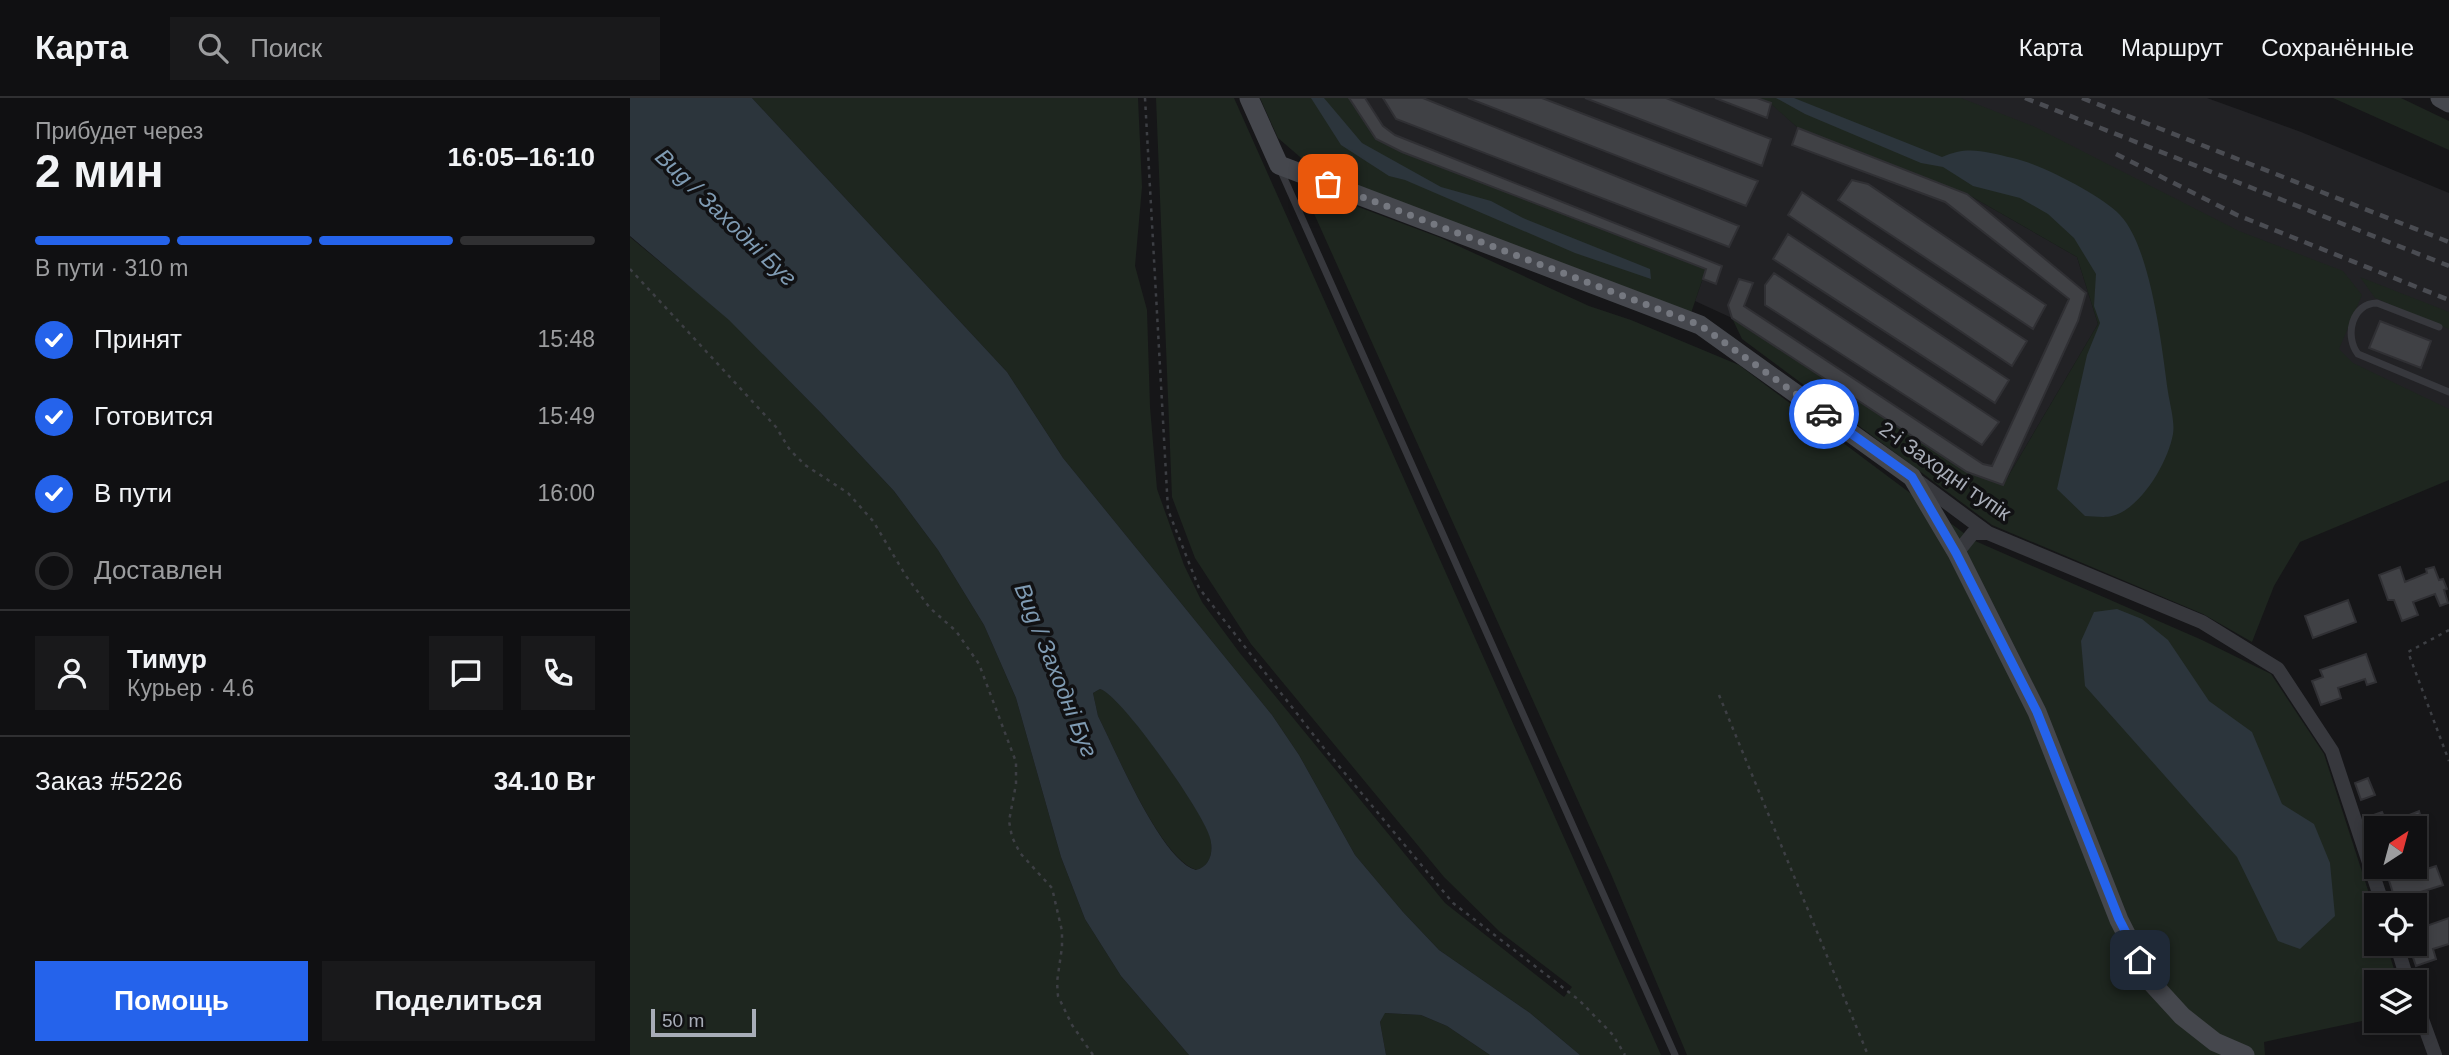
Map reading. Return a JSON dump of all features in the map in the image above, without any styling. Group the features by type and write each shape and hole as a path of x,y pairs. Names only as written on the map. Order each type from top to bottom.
{"main road":[{"path":"1249,98 1279,165"},
{"path":"2440,98 2449,103"},
{"name":"2-і Заходні тупік","path":"1279,165 1700,325 1912,477"},
{"path":"1912,477 1956,553 2037,712 2119,919 2150,981 2182,1016 2215,1042 2245,1055"}],"street":[{"name":"2-і Заходні тупік","path":"1912,477 1988,533 2202,622 2278,668 2332,751 2379,893"},
{"path":"1956,553 1973,533 1988,533"},
{"path":"2427,1033 2435,1055"}],"lane":[{"path":"1279,165 1675,1055"},
{"path":"2439,327 2377,303 2368,303 2360,309 2349,335 2351,345 2358,354 2449,391"}],"path":[{"path":"1145,98 1168,510 1199,588 1323,747 1453,904 1578,1000 1613,1035 1625,1055"},
{"path":"630,269 776,427 790,450 805,465 848,494 873,521 893,557 922,597 956,631 979,664 1016,762 1016,784 1009,821 1012,838 1020,853 1052,888 1062,931 1056,982 1058,996 1072,1024 1093,1055"},
{"path":"2449,630 2409,652 2449,761"},
{"path":"1719,695 1868,1055"}],"shaded area":[{"path":"752,98 1138,98 1142,187 1135,266 1147,310 1150,407 1157,489 1184,565 1202,602 1239,652 1445,903 1564,997 1572,987 1500,932 1444,877 1251,644 1195,558 1172,497 1156,98 1234,98 1661,1055 1580,1055 1530,1013 1439,950 1355,855 1299,755 1272,715 1063,458 1007,372"},
{"path":"1260,98 1349,98 1376,139 1402,152 1706,269 1691,313 1314,169 1278,138"},
{"path":"1349,98 1757,98 1771,103 1798,128 1967,194 2077,257 2098,324 2003,485 1967,472 1732,318 1695,301 1706,269 1402,152 1376,139"},
{"path":"1757,98 1961,98 2035,127 2239,231 2343,271 2362,295 2339,349 2353,363 2449,409 2449,480 2300,542 2274,586 2252,642 2203,614 1992,525 1742,339 1732,318 1967,472 2003,485 2098,324 2077,257 1967,194 1798,128 1771,104"},
{"path":"1916,98 2207,98 2301,132 2449,193 2449,412 2350,383"},
{"path":"2333,98 2401,98 2449,121 2449,150"},
{"path":"1316,191 1441,238 1589,306 1631,320 1739,365 1973,540 2202,640 2271,674 2324,754 2369,893 2364,893 2364,956 2390,956 2394,970 2364,970 2364,1021 2264,1042 2265,1055 1687,1055 1611,874 1307,198"},
{"path":"630,237 729,319 894,491 938,550 984,625 1016,698 1061,857 1085,919 1121,976 1189,1055 630,1055"},
{"path":"2360,277 2449,312 2449,329 2375,298"},
{"path":"1100,689 1126,711 1177,779 1203,821 1209,834 1211,850 1209,861 1202,868 1197,870 1183,862 1169,847 1140,802 1098,716 1093,693"},
{"path":"1384,1013 1421,1015 1447,1026 1490,1055 1386,1055 1380,1022"}],"water":[{"name":"Bug / Заходні Буг","path":"630,98 752,98 1007,372 1063,458 1272,715 1299,755 1355,855 1403,912 1439,950 1530,1013 1580,1055 1490,1055 1447,1026 1421,1015 1385,1013 1380,1022 1386,1055 1189,1055 1121,976 1085,919 1061,857 1016,698 984,625 938,550 894,491 821,413 729,320 630,236","holes":["1100,689 1111,696 1160,755 1203,822 1211,840 1211,851 1208,861 1201,868 1196,870 1182,862 1168,847 1140,802 1098,716 1093,693"]},
{"path":"1311,98 1324,98 1362,143 1441,187 1491,201 1523,218 1650,269 1651,279 1575,253 1405,180 1389,176 1341,145"},
{"path":"1776,98 1794,98 1942,157 1969,150 2025,161 2085,190 2120,215 2131,230 2147,273 2173,424 2170,445 2159,470 2152,483 2133,504 2112,516 2085,516 2057,489 2087,355 2100,323 2094,306 2096,274 2074,238 2048,214 2020,198 1973,186 1943,167 1921,163 1805,114"},
{"path":"2117,609 2142,619 2168,640 2209,701 2252,732 2282,804 2314,824 2330,863 2335,916 2300,949 2278,941 2237,857 2085,686 2081,641 2094,612"}],"building":[{"path":"1349,98 1365,98 1383,126 1395,135 1722,266 1716,284 1703,279 1706,269 1402,152 1376,139"},
{"path":"1383,98 1423,98 1739,226 1729,247 1396,119"},
{"path":"1468,98 1542,98 1758,181 1746,206"},
{"path":"1585,98 1666,98 1771,139 1762,166"},
{"path":"1715,98 1757,98 1771,103 1767,118"},
{"path":"1798,128 1967,194 2086,293 2078,321 2003,485 1967,472 1732,318 1728,305 1739,279 1753,283 1744,306 1983,464 1992,466 2069,299 1945,202 1792,145"},
{"path":"1852,180 1868,184 2046,305 2033,329 1838,200"},
{"path":"1802,192 2027,341 2012,366 1788,215"},
{"path":"1788,234 2009,380 1995,403 1773,259"},
{"path":"1774,273 1999,422 1982,445 1765,305 1765,285"},
{"path":"2380,321 2431,341 2421,368 2369,348"},
{"path":"2400,567 2405,582 2427,573 2426,569 2434,567 2439,580 2443,579 2447,589 2444,590 2448,603 2440,606 2435,594 2413,602 2418,615 2402,621 2394,600 2388,600 2379,575"},
{"path":"2348,600 2356,622 2313,638 2305,616"},
{"path":"2366,654 2376,682 2367,685 2365,679 2338,688 2341,698 2321,705 2312,681 2323,677 2320,670"},
{"path":"2368,778 2375,795 2361,800 2355,783"},
{"path":"2419,811 2421,816 2407,816"},
{"path":"2436,866 2443,885 2418,893 2393,893 2389,879 2427,879 2427,869"},
{"path":"2449,918 2449,944 2433,949 2436,959 2416,966 2413,956 2427,956 2427,926"}],"railway":[{"path":"2025,98 2449,266"},
{"path":"2082,98 2449,242"},
{"path":"2116,154 2237,215 2449,300"}],"way so far":[{"path":"1328,184 1700,325 1824,414"}],"route":[{"path":"1824,414 1912,477 1956,553 2037,712 2119,919 2140,960"}]}
